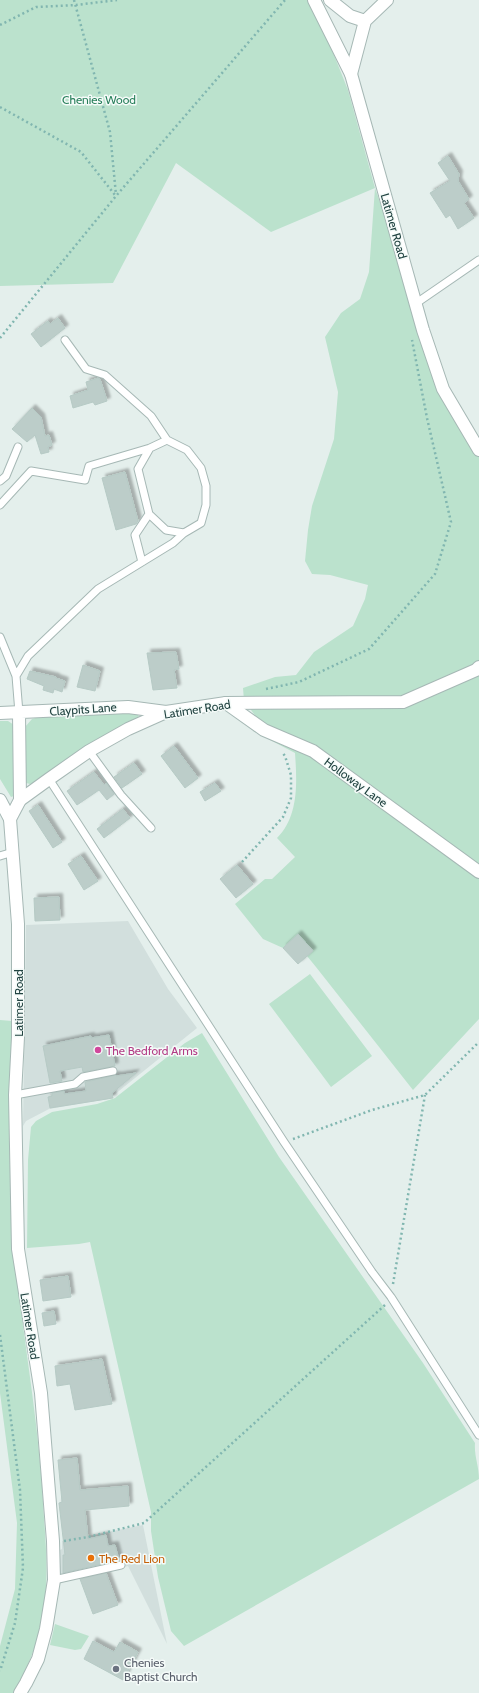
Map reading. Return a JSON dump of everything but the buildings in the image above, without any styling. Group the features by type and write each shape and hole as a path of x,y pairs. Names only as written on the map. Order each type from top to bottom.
{"street":[{"name":"Latimer Road","path":"314,0 351,74 415,304 443,389 479,450"},
{"path":"330,0 350,16 365,21"},
{"path":"351,74 365,21 387,0"},
{"name":"Latimer Road","path":"20,1693 38,1659 46,1629 54,1580 53,1541 41,1393 18,1249 15,1095 18,1038 18,924 10,819 20,800 49,779 89,752 128,729 166,712 226,703 402,702 476,670 479,667"},
{"name":"Holloway Lane","path":"226,703 264,730 313,751 479,872"},
{"name":"Claypits Lane","path":"0,713 128,706 166,712"},
{"path":"19,713 20,800"},
{"path":"0,800 10,819"}],"lane":[{"path":"415,304 479,260"},
{"path":"16,676 28,656 98,589 173,543 184,533 201,523 206,505 206,486 201,468 187,450 167,440 151,416 105,375 86,369 66,340"},
{"path":"0,505 31,472 84,480 89,466 150,448 167,440"},
{"path":"0,482 6,476 18,447"},
{"path":"150,448 138,468 149,514 166,530 184,533"},
{"path":"142,562 135,535 149,514"},
{"path":"0,637 16,676 19,713"},
{"path":"89,752 122,795 151,828"},
{"path":"49,779 284,1142 372,1272 391,1297 479,1435"},
{"path":"0,856 13,852"},
{"path":"15,1095 75,1084 83,1077 113,1071"},
{"path":"54,1580 121,1565"}],"path":[{"path":"74,0 110,132 116,196"},
{"path":"0,25 36,7 76,5 117,0"},
{"path":"0,338 116,196 285,0"},
{"path":"0,107 81,152 116,196"},
{"path":"263,690 300,682 369,649 435,574 451,522 427,418 410,333"},
{"path":"242,862 283,817 291,798 291,775 286,756 281,751"},
{"path":"284,1142 372,1110 425,1095 479,1042"},
{"path":"53,1541 88,1537 144,1523 383,1307 391,1297 425,1095"},
{"path":"0,1335 20,1490 23,1568 15,1623 0,1671"}],"shaded area":[{"path":"128,921 168,989 197,1028 109,1099 49,1109 26,1121 23,1126 26,925"},
{"path":"143,1525 167,1644 128,1566 60,1583 60,1550 62,1549 62,1541"}],"green space":[{"name":"Chenies Wood","path":"0,0 312,0 348,90 375,188 271,232 176,163 113,283 0,286"},
{"path":"375,188 404,271 426,356 479,456 479,664 402,700 244,701 243,688 275,677 296,675 314,652 353,626 365,599 368,585 330,575 312,574 305,561 312,506 334,439 338,392 325,337 341,313 360,299 369,272"},
{"path":"479,672 479,1019 413,1090 307,956 313,950 298,935 283,948 263,939 235,904 265,879 272,879 295,857 277,838 289,820 293,809 296,787 295,753 253,731 257,718 248,706 403,705"},
{"path":"136,711 139,717 81,750 34,783 26,783 23,779 25,727 32,719 39,717"},
{"path":"0,721 8,721 14,725 15,730 13,742 15,790 14,796 11,797 0,779"},
{"path":"310,974 372,1056 331,1087 269,1004"},
{"path":"0,1020 12,1021 10,1147 12,1223 19,1297 34,1407 42,1481 46,1559 44,1612 30,1660 13,1693 0,1693 0,1646 15,1589 17,1523 0,1393"},
{"path":"202,1033 279,1157 423,1363 475,1443 479,1479 184,1646 171,1631 158,1577 151,1531 151,1512 90,1242 27,1248 28,1160 31,1127 36,1121 52,1112 97,1104 115,1098 185,1043"},
{"path":"55,1624 89,1636 81,1649 75,1650 50,1645"}],"place":[{"name":"The Bedford Arms","path":"98,1050"},
{"name":"The Red Lion","path":"91,1558"},
{"name":"Chenies Baptist Church","path":"116,1669"}]}
